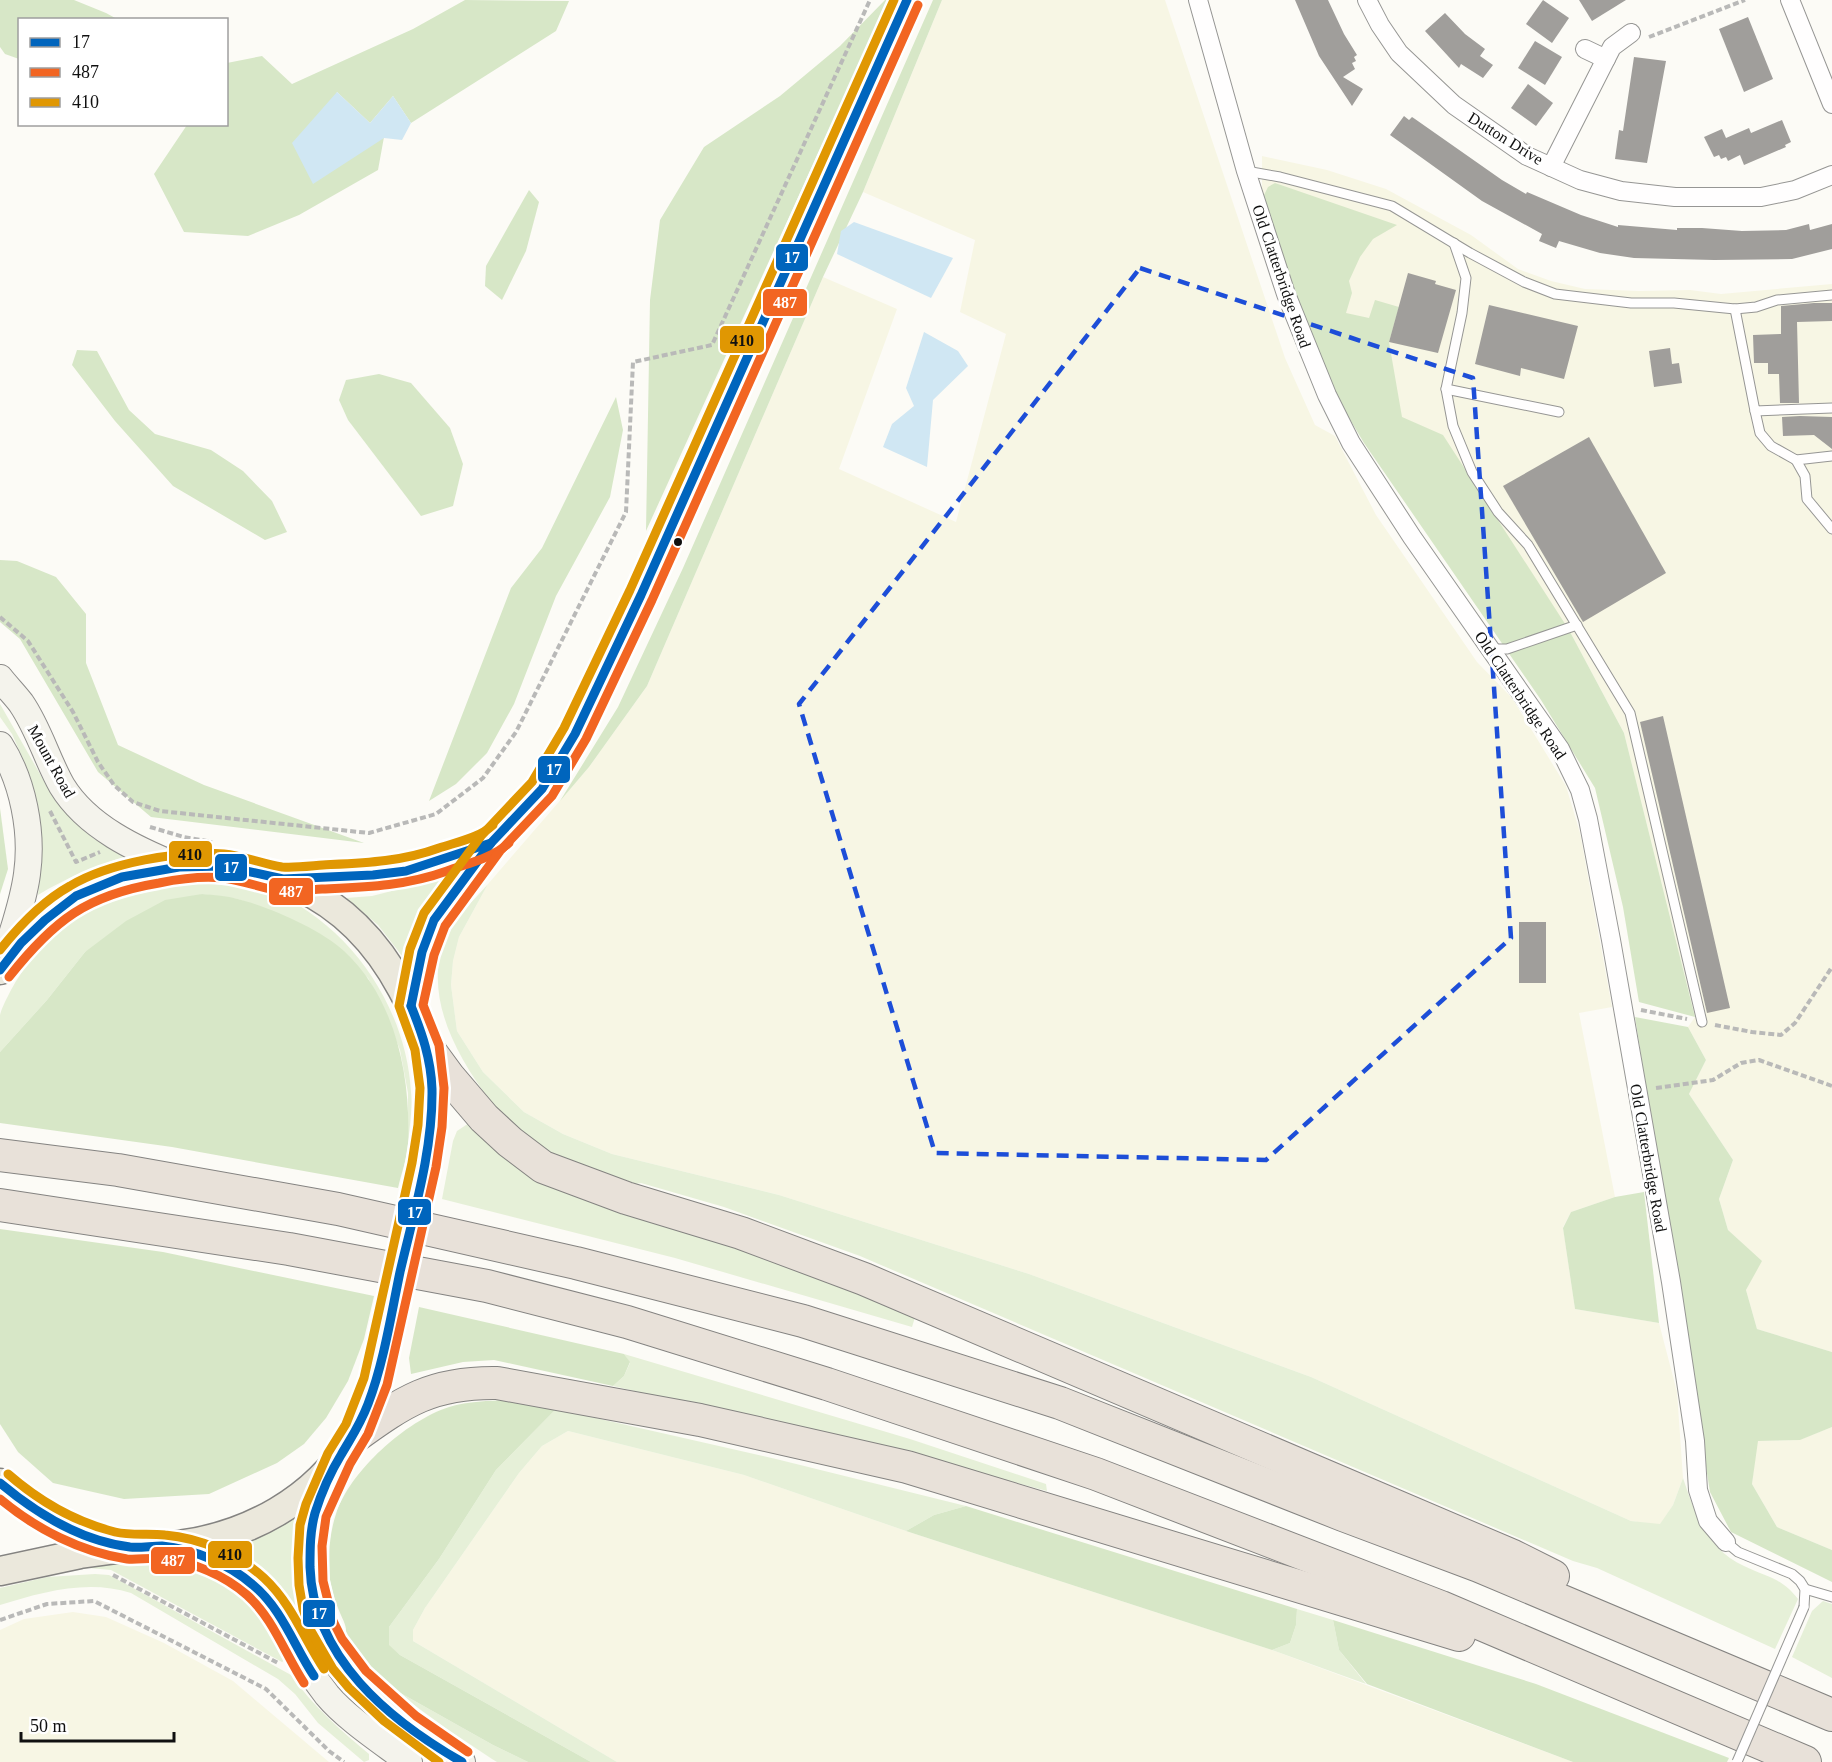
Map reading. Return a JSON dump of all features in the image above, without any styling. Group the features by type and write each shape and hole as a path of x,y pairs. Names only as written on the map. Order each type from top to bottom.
{"highway":[{"path":"427,1047 448,1077 484,1118 510,1142 543,1167 626,1198 741,1233 907,1297 1513,1556 1751,1679"},
{"path":"0,1155 118,1170 338,1209 576,1263 803,1321 1060,1403 1479,1566 1832,1714"},
{"path":"0,1205 289,1249 487,1286 627,1322 826,1384 1096,1474 1442,1607 1805,1762"},
{"path":"346,1448 376,1421 427,1392 474,1383 498,1383 700,1420 907,1467 1638,1690"}],"main road":[{"path":"411,1006 422,952 434,920 491,843 542,789 575,734 641,595 907,0"},
{"name":"Mount Road","path":"0,678 21,703 63,788 91,819 116,836 179,867"},
{"path":"0,745 12,768 23,803 27,826 27,874 1,969"},
{"path":"1,969 21,943 45,920 76,896 122,877 179,867 224,866 283,879 373,875 437,862 491,843"},
{"path":"283,879 328,904 355,925 378,950 411,1006 427,1047 432,1088 430,1126 424,1165 380,1362 367,1408 316,1510 310,1542 312,1592 318,1618 333,1651 348,1671 368,1692 409,1726 462,1762"},
{"path":"0,1571 80,1554 207,1541 253,1525 280,1511 302,1495 346,1448"},
{"path":"0,1483 32,1509 54,1522 82,1534 131,1547"},
{"path":"165,1547 206,1558 230,1568 264,1594 276,1609 299,1654 329,1696 367,1730 409,1762"}],"street":[{"name":"Old Clatterbridge Road","path":"1198,0 1246,171 1286,294 1308,351 1351,443 1412,537 1560,749 1580,789 1588,819 1623,1006 1688,1388 1698,1490 1708,1521 1726,1542"},
{"name":"Dutton Drive","path":"1367,0 1399,53 1454,105 1527,156 1580,180 1622,191 1675,197 1761,197 1795,190 1832,175"},
{"path":"1790,0 1832,104"},
{"path":"1551,167 1612,46 1631,33"},
{"path":"1585,49 1606,59"}],"lane":[{"path":"1246,171 1280,177 1392,206 1524,282 1555,294 1631,303 1674,303 1735,309 1756,307 1777,300 1832,295"},
{"path":"1454,243 1466,278 1462,313 1446,389 1453,426 1472,472 1498,512 1528,545 1630,713 1702,1022"},
{"path":"1735,309 1760,433 1771,446 1796,460 1805,476 1807,499 1832,529"},
{"path":"1446,389 1559,412"},
{"path":"1755,411 1832,408"},
{"path":"1796,460 1832,456"},
{"path":"1491,649 1507,649 1577,625"},
{"path":"1726,1542 1738,1552 1792,1574 1805,1589 1804,1607 1737,1762"},
{"path":"1805,1589 1832,1597"}],"path":[{"path":"0,617 28,641 73,712 98,762 114,785 133,802 160,811 369,833 436,814 483,778 516,732 626,512 633,362 712,345 870,0"},
{"path":"1631,33 1636,34 1637,41 1641,40 1745,0"},
{"path":"23,803 43,797 76,862 107,850 116,836"},
{"path":"143,824 184,837 216,843"},
{"path":"1623,1006 1752,1032 1782,1035 1795,1023 1832,967"},
{"path":"1637,1090 1713,1080 1741,1063 1759,1060 1832,1086"},
{"path":"110,1573 281,1665 299,1654"},
{"path":"0,1620 47,1604 94,1601 266,1689 344,1762"}],"highlighted area":[{"path":"1140,268 1473,378 1511,938 1266,1160 935,1153 799,704"}],"green space":[{"path":"0,0 74,0 115,18 18,18 18,59 5,54 0,47"},
{"path":"465,0 569,1 556,31 411,123 393,96 370,123 337,92 313,183 384,137 378,170 299,215 248,236 184,232 154,174 186,126 228,126 228,63 262,56 292,84 413,29"},
{"path":"885,0 888,0 646,531 650,300 660,220 704,147 780,96 840,46"},
{"path":"933,0 942,0 863,192 823,277 647,686 589,767 560,801 618,707 683,568"},
{"path":"942,0 1165,0 1285,358 1315,425 1335,436 1376,515 1477,662 1512,698 1566,786 1580,833 1612,1007 1579,1013 1615,1197 1571,1212 1563,1227 1575,1309 1659,1323 1677,1392 1683,1478 1673,1505 1660,1525 1631,1521 1311,1377 1029,1274 779,1195 612,1154 563,1134 524,1112 483,1072 457,1031 451,985 453,961 459,937 488,884 589,767 647,686 823,277 897,309 839,469 956,522 1006,334 960,312 975,240 863,192"},
{"path":"1262,156 1327,170 1386,189 1471,235 1518,269 1551,281 1585,289 1690,290 1721,294 1832,284 1832,1352 1757,1329 1746,1290 1761,1261 1728,1230 1719,1199 1733,1160 1689,1094 1706,1060 1688,1027 1695,1017 1624,733 1569,630 1364,443 1262,199"},
{"path":"1275,183 1397,225 1373,239 1360,257 1349,281 1352,293 1346,313 1369,318 1375,300 1399,307 1389,342 1402,417 1443,435 1569,630 1624,733 1695,1017 1639,1002 1623,907 1595,788 1541,700 1364,443 1339,401 1284,268 1262,199 1268,187"},
{"path":"529,190 539,202 526,251 502,300 485,286 486,266"},
{"path":"77,350 97,351 129,410 155,434 211,450 243,471 272,501 287,532 265,540 173,486 115,421 72,365"},
{"path":"379,374 411,383 450,428 463,464 453,506 421,516 348,420 339,400 346,380"},
{"path":"616,397 623,430 610,497 556,596 514,704 487,753 456,784 429,801 511,588 542,548"},
{"path":"0,560 17,561 56,577 86,614 86,663 118,745 204,785 364,843 151,817 98,772 20,639 0,622"},
{"path":"0,704 56,802 94,839 127,856 81,873 38,895 42,854 38,805 27,768 12,734 0,717"},
{"path":"0,808 8,869 0,894"},
{"path":"214,879 262,888 297,904 347,945 368,970 385,998 398,1028 407,1060 411,1098 408,1146 408,1093 400,1050 384,1009 368,978 285,917 238,899 202,894 85,952 47,1000 0,1052 0,1015 11,990 47,942 78,915 113,895 142,885"},
{"path":"439,879 446,886 427,909 413,932 406,961 378,925 346,898 372,896"},
{"path":"488,884 459,937 453,961 451,985 457,1031 483,1072 524,1112 563,1134 612,1154 779,1195 1029,1274 1311,1377 1631,1521 1660,1524 1673,1505 1683,1478 1692,1505 1704,1529 1721,1550 1731,1559 1780,1582 1798,1599 1775,1649 1597,1568 1573,1561 860,1256 724,1207 641,1183 625,1186 569,1167 483,1103 488,1098 464,1062 445,1021 438,978 440,956 450,928"},
{"path":"202,894 229,897 279,913 334,943 362,970 388,1015 403,1066 407,1092 408,1144 398,1188 172,1147 0,1123 0,1052 47,1000 85,952 126,921 165,900"},
{"path":"1635,1017 1688,1027 1706,1060 1689,1094 1733,1160 1719,1199 1728,1230 1762,1261 1746,1290 1757,1329 1832,1352 1832,1427 1800,1440 1758,1441 1752,1484 1777,1527 1832,1550 1832,1582 1731,1532 1710,1492"},
{"path":"469,1123 716,1236 916,1314 912,1327 675,1258 442,1199 453,1141 457,1131"},
{"path":"1644,1192 1659,1323 1575,1309 1563,1228 1571,1212 1615,1197"},
{"path":"0,1229 163,1252 374,1296 364,1339 348,1381 326,1418 304,1444 277,1463 209,1494 124,1499 53,1483 18,1452 0,1424"},
{"path":"419,1307 624,1354 630,1362 624,1376 613,1386 494,1360 463,1362 411,1374 409,1358"},
{"path":"624,1354 910,1439 1046,1484 1047,1491 928,1459 613,1386 624,1376 630,1363"},
{"path":"508,1400 556,1409 496,1470 439,1559 389,1627 389,1645 400,1655 591,1762 528,1762 388,1686 345,1643 346,1629 332,1588 329,1554 334,1521 343,1498 367,1465 398,1436 432,1414 464,1404"},
{"path":"556,1409 776,1459 966,1506 934,1515 906,1531 744,1475 568,1431 542,1446 519,1473 425,1608 413,1630 413,1641 617,1762 591,1762 400,1655 389,1646 389,1627 439,1559 496,1470"},
{"path":"1832,1427 1832,1550 1777,1527 1752,1484 1757,1441 1799,1440"},
{"path":"568,1431 744,1475 906,1531 1272,1650 1573,1762 617,1762 413,1641 413,1630 425,1608 519,1473 542,1446"},
{"path":"966,1506 1297,1609 1296,1625 1290,1643 1272,1650 906,1531 934,1515"},
{"path":"302,1510 315,1639 310,1642 279,1587 258,1567 229,1549"},
{"path":"100,1561 189,1562 250,1590 291,1656 282,1662 111,1570 89,1568 14,1579"},
{"path":"109,1575 291,1675 327,1717 369,1754 369,1760 364,1762 318,1723 295,1694 278,1679 131,1593 115,1589 82,1587 49,1592 0,1605 0,1588 47,1577"},
{"path":"1823,1601 1832,1604 1832,1678 1792,1657 1812,1611"},
{"path":"1297,1609 1333,1620 1339,1650 1366,1684 1272,1650 1290,1643 1296,1625"},
{"path":"73,1612 106,1617 164,1643 233,1681 329,1762 0,1762 0,1630 24,1619"},
{"path":"1333,1620 1536,1684 1729,1758 1727,1762 1573,1762 1367,1684 1339,1650"},
{"path":"388,1686 493,1745 528,1762 497,1762"}],"water":[{"path":"337,92 370,123 393,96 411,123 402,140 384,138 313,184 292,143"},
{"path":"854,222 953,258 931,298 837,254 841,231"},
{"path":"924,332 958,351 968,366 933,400 927,467 883,447 892,424 914,406 906,388"}],"building":[{"path":"1295,0 1328,0 1357,55 1354,57 1356,61 1352,63 1355,69 1343,77 1363,89 1352,106 1319,56"},
{"path":"1543,0 1569,18 1552,43 1526,24"},
{"path":"1579,0 1626,0 1592,21"},
{"path":"1445,13 1465,34 1485,49 1480,56 1493,65 1483,78 1461,64 1459,68 1425,31"},
{"path":"1748,17 1773,79 1744,92 1719,29"},
{"path":"1535,41 1562,57 1545,85 1518,68"},
{"path":"1634,57 1666,61 1647,163 1615,159 1619,130 1623,131"},
{"path":"1528,84 1553,103 1536,126 1511,108"},
{"path":"1404,116 1409,120 1412,117 1502,180 1526,194 1527,192 1581,215 1618,227 1618,225 1677,230 1677,228 1702,228 1742,231 1786,230 1809,224 1810,230 1832,224 1832,249 1792,259 1714,260 1634,258 1600,253 1559,241 1556,248 1539,241 1542,234 1482,201 1390,135"},
{"path":"1782,120 1791,142 1785,145 1786,147 1744,165 1740,155 1728,161 1726,157 1721,159 1719,155 1714,157 1704,137 1722,129 1726,138 1749,128 1751,133"},
{"path":"1408,273 1436,281 1435,284 1456,290 1438,353 1389,342"},
{"path":"1832,303 1832,321 1797,322 1799,403 1780,403 1779,374 1768,374 1768,363 1754,363 1753,335 1781,334 1781,306"},
{"path":"1489,305 1578,326 1564,379 1521,368 1520,376 1475,364"},
{"path":"1670,348 1672,364 1679,363 1682,383 1654,387 1649,351"},
{"path":"1782,417 1832,417 1832,449 1814,435 1783,436"},
{"path":"1589,437 1666,573 1583,622 1503,486"},
{"path":"1663,716 1730,1008 1707,1013 1640,722"},
{"path":"1519,922 1546,922 1546,983 1519,983"}],"transit line":[{"name":"410","path":"439,1762 384,1721 349,1688 333,1669 311,1631 303,1609 298,1558 300,1525 306,1504 328,1453 346,1424 364,1378 412,1163 418,1125 420,1088 415,1050 399,1006 410,949 424,913 481,836 532,782 564,728 630,590 894,0"},
{"name":"17","path":"411,1006 422,952 434,920 491,843 542,789 575,734 641,595 907,0"},
{"name":"487","path":"468,1752 416,1716 366,1671 342,1639 333,1621 323,1581 322,1546 326,1517 350,1464 368,1434 387,1385 436,1167 442,1127 444,1088 439,1045 423,1005 434,955 445,926 500,851 552,796 586,739 652,600 918,5"},
{"name":"410","path":"0,950 32,915 60,892 86,878 124,865 166,856 206,853 231,855 287,867 382,861 425,853 460,842 493,825"},
{"name":"17","path":"0,970 21,943 45,920 76,896 122,877 179,867 223,866 283,879 373,875 406,871 491,843"},
{"name":"487","path":"9,977 25,957 57,925 92,903 134,888 174,880 207,877 229,879 285,891 385,885 432,876 472,863 509,843"},
{"name":"17","path":"411,1006 430,1067 431,1112 426,1158 378,1372 362,1418 333,1469 317,1506 311,1533 310,1567 314,1600 325,1630 340,1658 383,1706 408,1727 462,1762"},
{"name":"410","path":"8,1474 45,1502 86,1523 121,1533 165,1535 192,1540 218,1549 254,1569 282,1599 324,1669"},
{"name":"17","path":"0,1483 44,1515 94,1539 130,1547 162,1546 186,1550 233,1570 253,1585 272,1605 314,1676"},
{"name":"487","path":"0,1499 29,1520 76,1545 127,1559 154,1558 197,1566 228,1581 247,1595 264,1614 304,1683"}]}
